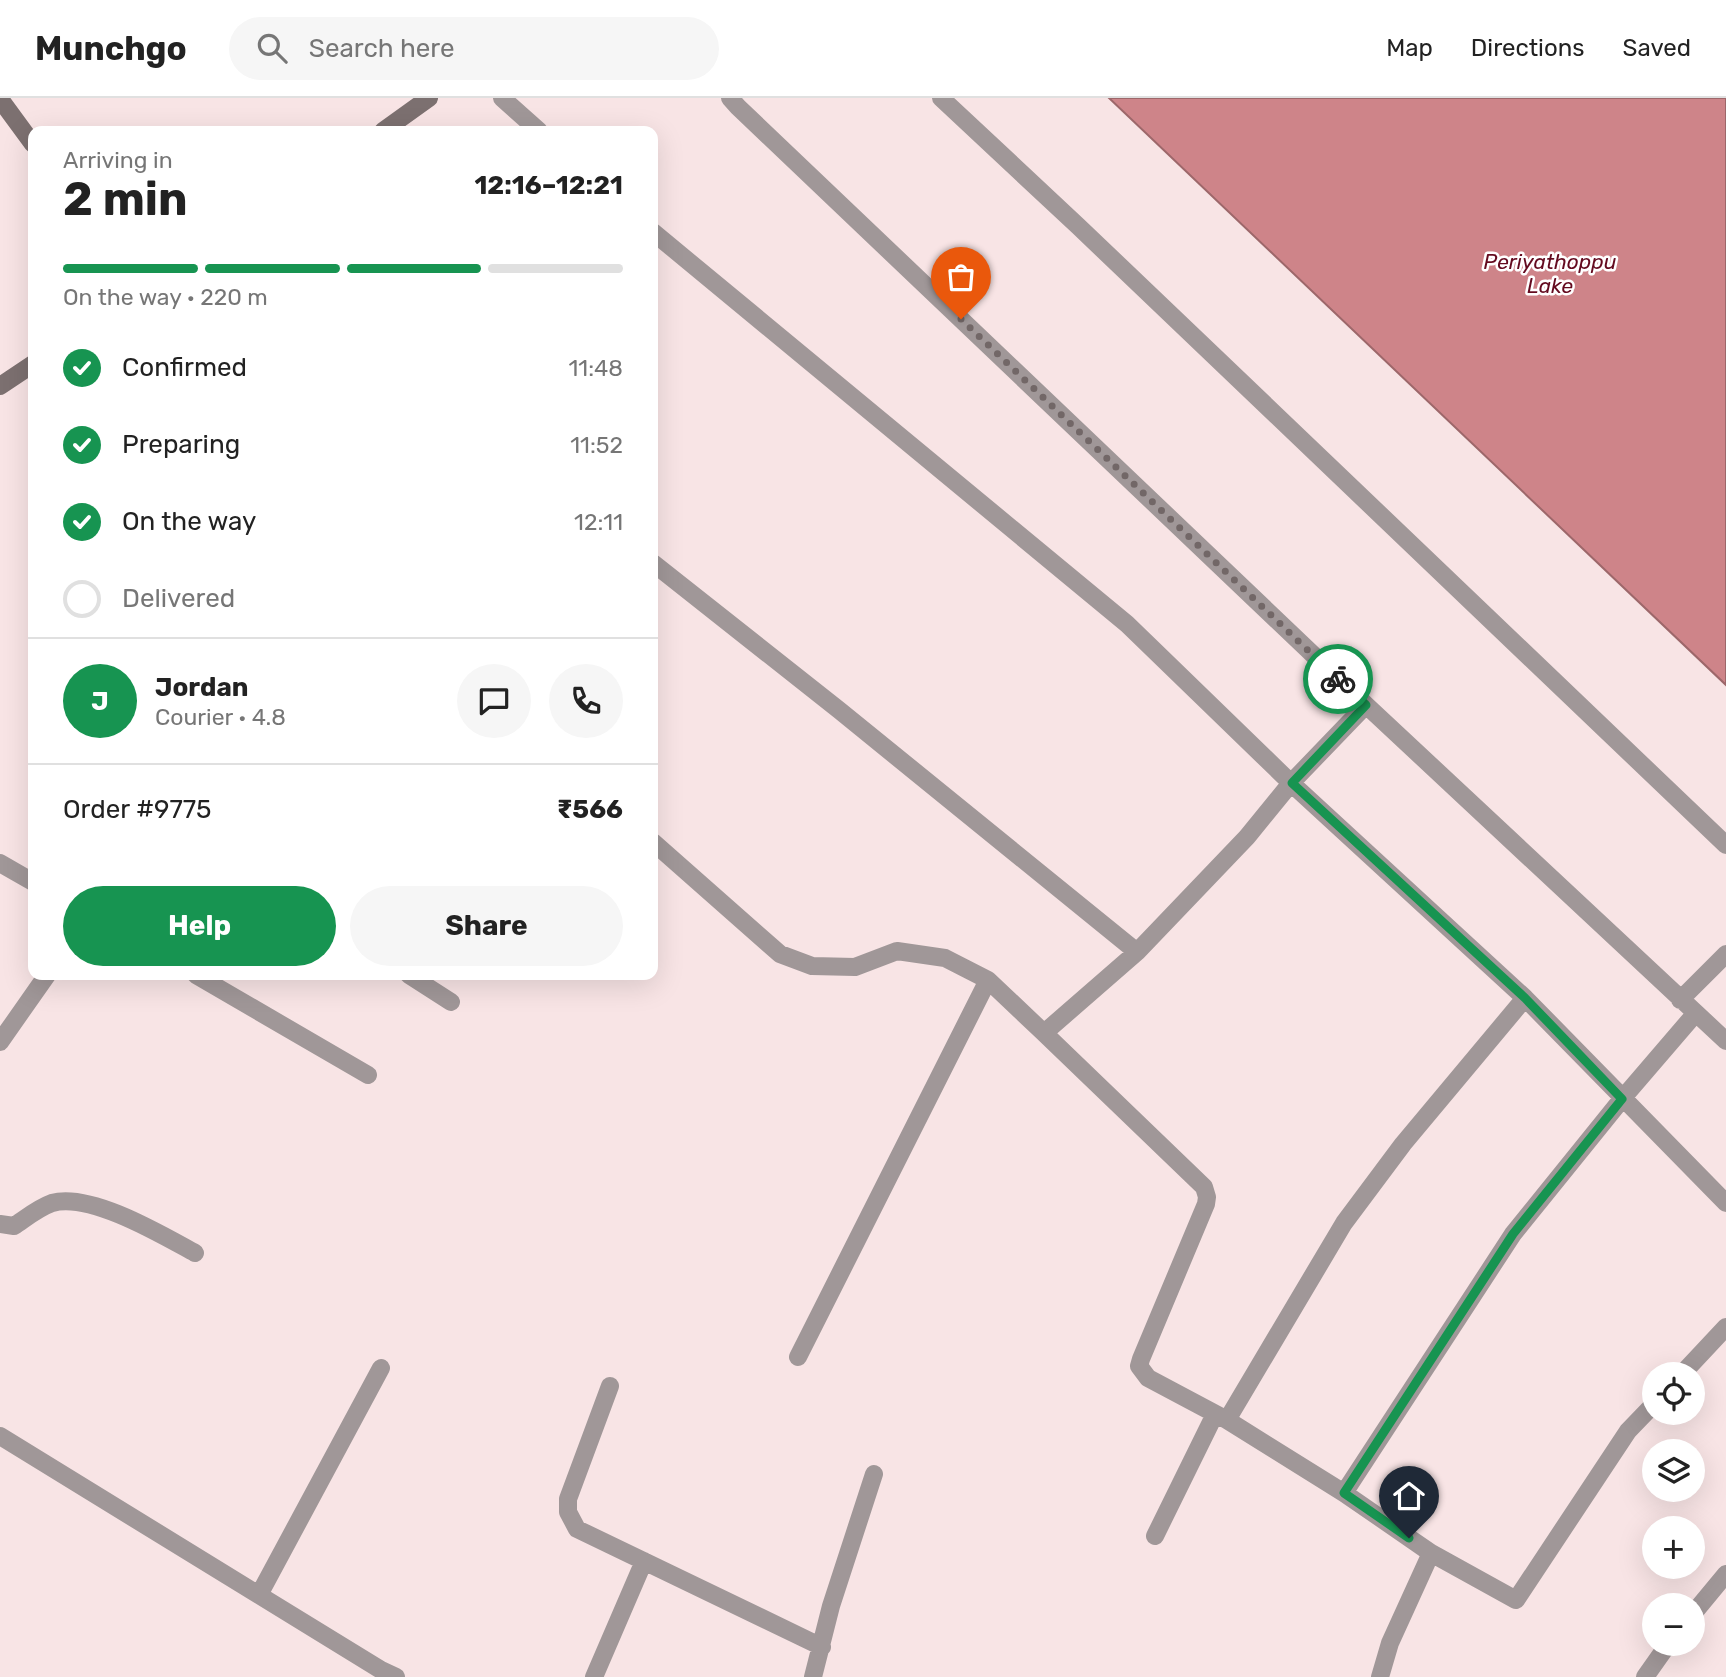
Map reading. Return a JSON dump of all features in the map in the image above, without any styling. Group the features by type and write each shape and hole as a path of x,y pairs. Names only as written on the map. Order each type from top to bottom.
{"main road":[{"path":"390,126 429,98"},
{"path":"0,99 28,137"},
{"path":"0,386 28,367"}],"street":[{"path":"502,98 533,126"},
{"path":"730,98 1366,705 1726,1041"},
{"path":"941,98 1726,845"},
{"path":"658,236 1127,624 1292,783 1525,998 1726,1203"},
{"path":"658,566 1138,951"},
{"path":"1044,1032 1138,951 1247,837 1292,783 1366,705"},
{"path":"658,846 780,954 812,967 855,967 897,951 945,958 988,980 1204,1186 1206,1205 1139,1366 1148,1378 1221,1417 1344,1493 1431,1553 1516,1600 1628,1430 1642,1416"},
{"path":"0,863 28,879"},
{"path":"1680,1000 1726,954"},
{"path":"0,1042 43,980"},
{"path":"205,980 368,1075"},
{"path":"417,980 451,1002"},
{"path":"798,1357 988,980"},
{"path":"1156,1536 1221,1417 1344,1223 1403,1144 1525,998"},
{"path":"1344,1493 1513,1234 1695,1014"},
{"path":"0,1224 14,1226 54,1203 80,1202 136,1221 195,1253"},
{"path":"1693,1362 1726,1326"},
{"path":"258,1595 381,1368"},
{"path":"610,1386 568,1499 568,1512 577,1528 822,1647"},
{"path":"0,1436 396,1677"},
{"path":"813,1677 831,1606 874,1474"},
{"path":"1380,1677 1390,1643 1431,1553"},
{"path":"594,1677 644,1561"},
{"path":"1705,1599 1726,1574"},
{"path":"1645,1677 1660,1656"}],"water":[{"name":"Periyathoppu Lake","path":"1109,98 1726,98 1726,685"}],"way so far":[{"path":"961,319 1338,679"}],"route":[{"path":"1338,679 1366,705 1292,783 1525,998 1622,1099 1513,1234 1344,1493 1409,1538"}]}
